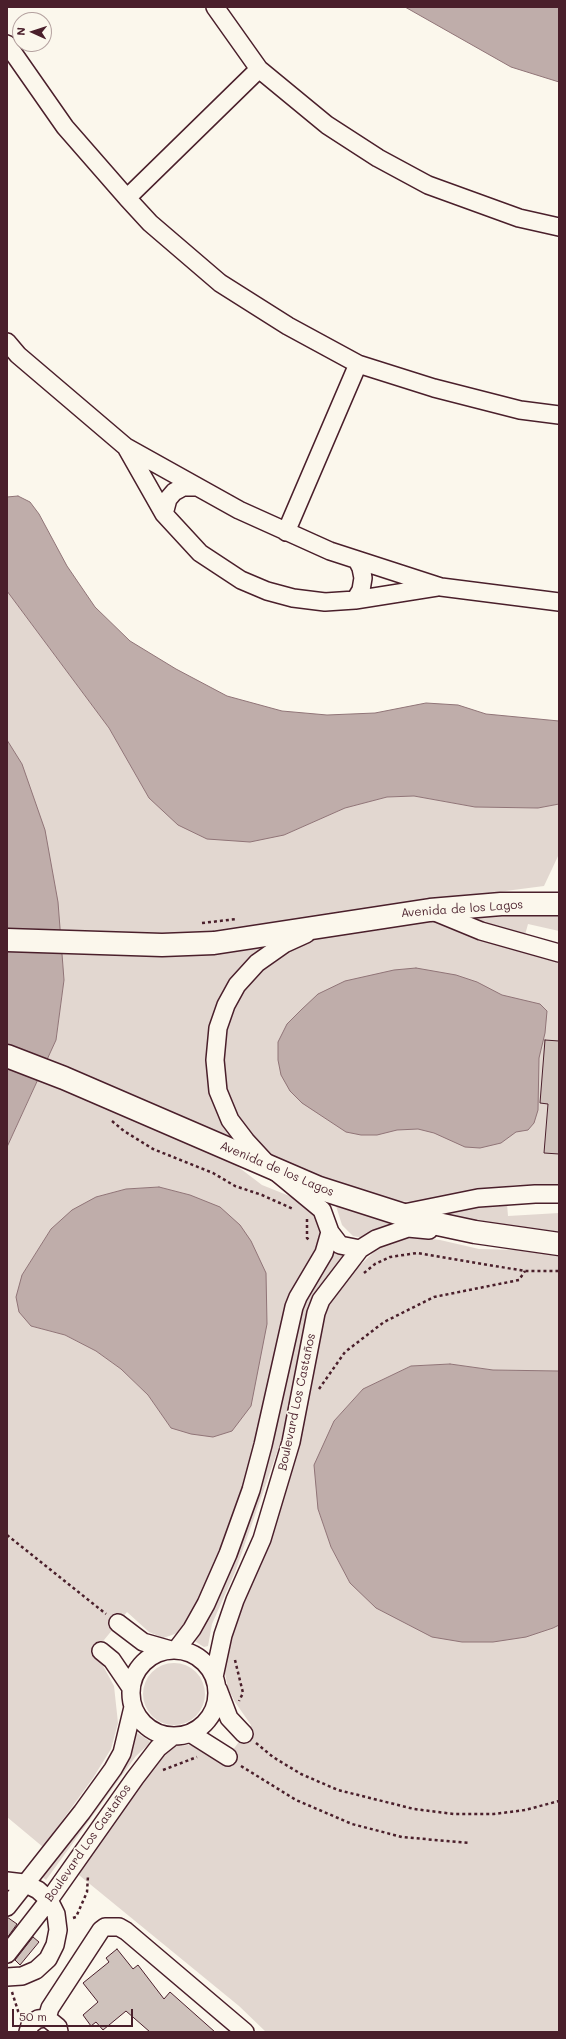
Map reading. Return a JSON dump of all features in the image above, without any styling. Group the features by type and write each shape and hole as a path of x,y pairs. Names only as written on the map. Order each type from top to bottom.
{"street":[{"path":"215,7 259,70 327,125 378,158 428,185 519,218 559,227"},
{"path":"7,44 65,127 126,198 150,223 220,283 288,326 358,364 434,388 520,410 559,415"},
{"path":"126,198 259,70"},
{"path":"7,342 18,355 126,447 239,510 330,551 442,586 559,602"},
{"path":"286,532 358,364"},
{"path":"126,447 164,514 200,553 241,580 267,591 293,598 326,602 355,600 442,586"},
{"path":"164,514 168,499 174,492 183,487 197,487"},
{"path":"355,600 361,590 363,578 361,568 357,560"},
{"path":"501,904 559,895"},
{"name":"Avenida de los Lagos","path":"7,940 162,945 214,943 319,928 381,916 430,910 501,904 559,904"},
{"path":"430,910 481,931 529,946 559,953"},
{"path":"319,928 284,944 256,963 237,985 226,1005 218,1028 215,1060 218,1091 230,1120 246,1141 270,1167 322,1210 330,1232 340,1245 360,1249"},
{"name":"Avenida de los Lagos","path":"7,1056 64,1078 319,1188 398,1214 475,1232 559,1244"},
{"path":"398,1214 478,1198 559,1194"},
{"name":"Boulevard Los Castaños","path":"215,1682 223,1635 235,1600 262,1539 291,1442 316,1313 321,1300 360,1249 376,1239 408,1228 421,1228 485,1242 503,1243 527,1240"},
{"name":"Boulevard Los Castaños","path":"173,1650 192,1629 206,1604 228,1554 251,1490 263,1445 294,1307 298,1297 324,1253 330,1232"},
{"path":"118,1623 143,1642 173,1650 188,1652 199,1658 208,1666 229,1718 244,1734"},
{"path":"173,1650 156,1654 144,1662 136,1674 131,1688 133,1707 139,1719 149,1728 160,1734 173,1736 190,1734 202,1726 212,1714 216,1700 215,1682"},
{"path":"101,1651 112,1660 131,1688"},
{"name":"Boulevard Los Castaños","path":"7,1907 24,1883 82,1812 113,1769 122,1753 133,1707"},
{"path":"190,1734 228,1757"},
{"name":"Boulevard Los Castaños","path":"7,1954 49,1900 135,1778 158,1748 173,1736"},
{"path":"7,1882 24,1883 38,1890 49,1900 57,1920 58,1930 55,1945 48,1959 36,1970 8,1982"},
{"path":"47,2018 50,2008 101,1930 105,1927 119,1927 126,1931 245,2032"},
{"path":"29,2028 38,2019 47,2018 58,2027 59,2032"}],"path":[{"path":"107,1117 124,1131 153,1149 213,1174 235,1186 262,1195 300,1212"},
{"path":"307,1215 307,1238 324,1253"},
{"path":"315,1395 345,1352 384,1322 434,1296 519,1280 525,1271"},
{"path":"7,1535 118,1623"},
{"path":"244,1734 273,1757 301,1774 338,1790 414,1809 454,1814 494,1814 525,1810 559,1801"},
{"path":"228,1757 259,1779 296,1800 352,1824 402,1837 469,1843"},
{"path":"8,1982 20,2016 29,2028"}],"shaded area":[{"path":"405,7 559,7 559,82 511,67"},
{"path":"18,496 30,502 39,514 67,566 95,607 130,641 176,669 227,696 282,711 327,715 375,713 426,703 458,705 486,714 559,721 559,804 538,808 475,807 414,796 387,797 345,808 284,835 250,842 207,839 178,825 149,798 109,728 7,591 7,497"},
{"path":"7,591 109,728 149,798 284,835 345,808 387,797 414,796 475,807 538,808 559,804 559,854 544,886 413,903 215,932 158,936 101,937 101,931 60,930 22,764 7,740"},
{"path":"7,740 22,764 45,830 58,902 64,980 56,1040 7,1147"},
{"path":"484,914 559,915 559,931 528,924 525,935 506,931 466,916"},
{"path":"409,920 444,923 559,958 559,1184 514,1185 415,1202 394,1201 372,1195 284,1162 264,1149 248,1134 236,1116 229,1096 225,1077 223,1060 224,1039 229,1017 248,980 297,943 323,936"},
{"path":"264,942 267,947 253,955 229,983 215,1011 210,1042 235,1140 46,1062 56,1040 64,980 61,954 152,954"},
{"path":"416,968 456,975 477,982 502,995 540,1004 547,1011 545,1033 539,1058 538,1110 534,1123 528,1130 516,1132 501,1143 480,1148 465,1147 434,1133 418,1129 397,1130 377,1135 361,1135 346,1132 302,1103 290,1091 281,1075 278,1060 278,1042 287,1024 301,1010 318,994 345,981 394,970"},
{"path":"38,1080 216,1150 262,1185 312,1205 326,1234 260,1428 233,1519 194,1612 178,1633 163,1638 149,1632 127,1612 95,1651 114,1686 118,1723 111,1749 93,1778 43,1847 7,1817 7,1147","holes":["159,1187 190,1195 171,1428 148,1395 121,1369 96,1351 65,1335 31,1326 22,1275 51,1229 96,1197 126,1189"]},
{"path":"159,1187 190,1195 220,1207 240,1225 251,1241 266,1273 267,1324 251,1406 232,1431 213,1437 191,1434 171,1428 148,1395 121,1369 96,1351 65,1335 31,1326 19,1312 16,1297 22,1275 51,1229 72,1210 96,1197 126,1189"},
{"path":"338,1204 401,1223 362,1238 353,1236 342,1225 336,1206"},
{"path":"507,1204 508,1216 559,1213 559,1232 486,1223 446,1213 487,1205"},
{"path":"397,1237 415,1237 440,1240 479,1249 559,1251 559,1371 493,1370 450,1364 411,1366 363,1389 334,1421 318,1509 331,1547 350,1583 553,1628 559,1625 559,2032 266,2032 239,2006 74,1871 159,1754 175,1746 201,1746 225,1761 251,1725 235,1702 228,1688 224,1669 225,1647 324,1314 332,1297 345,1280 379,1247"},
{"path":"336,1248 347,1252 325,1280 314,1298 281,1441 235,1572 212,1624 208,1646 204,1647 193,1640 272,1438 301,1311 307,1294"},
{"path":"450,1364 493,1370 559,1371 559,1625 526,1637 493,1642 462,1642 432,1637 376,1608 350,1583 331,1547 318,1509 314,1465 334,1421 363,1389 411,1366"},
{"path":"174,1663 186,1665 196,1672 203,1682 205,1694 203,1706 196,1716 186,1723 174,1725 162,1723 152,1716 145,1706 143,1694 145,1682 152,1672 162,1665"},
{"path":"134,1731 148,1740 150,1742 149,1744 136,1756 46,1880 41,1876"}],"building":[{"path":"545,1040 559,1041 559,1154 544,1153 548,1104 540,1103"},
{"path":"7,1917 17,1924 7,1938"},
{"path":"33,1937 39,1942 20,1965 15,1960"},
{"path":"117,1949 133,1969 138,1965 164,1999 170,1992 215,2032 150,2032 126,2011 103,2030 96,2022 91,2026 83,2015 98,2002 83,1983 109,1962 106,1958"}]}
